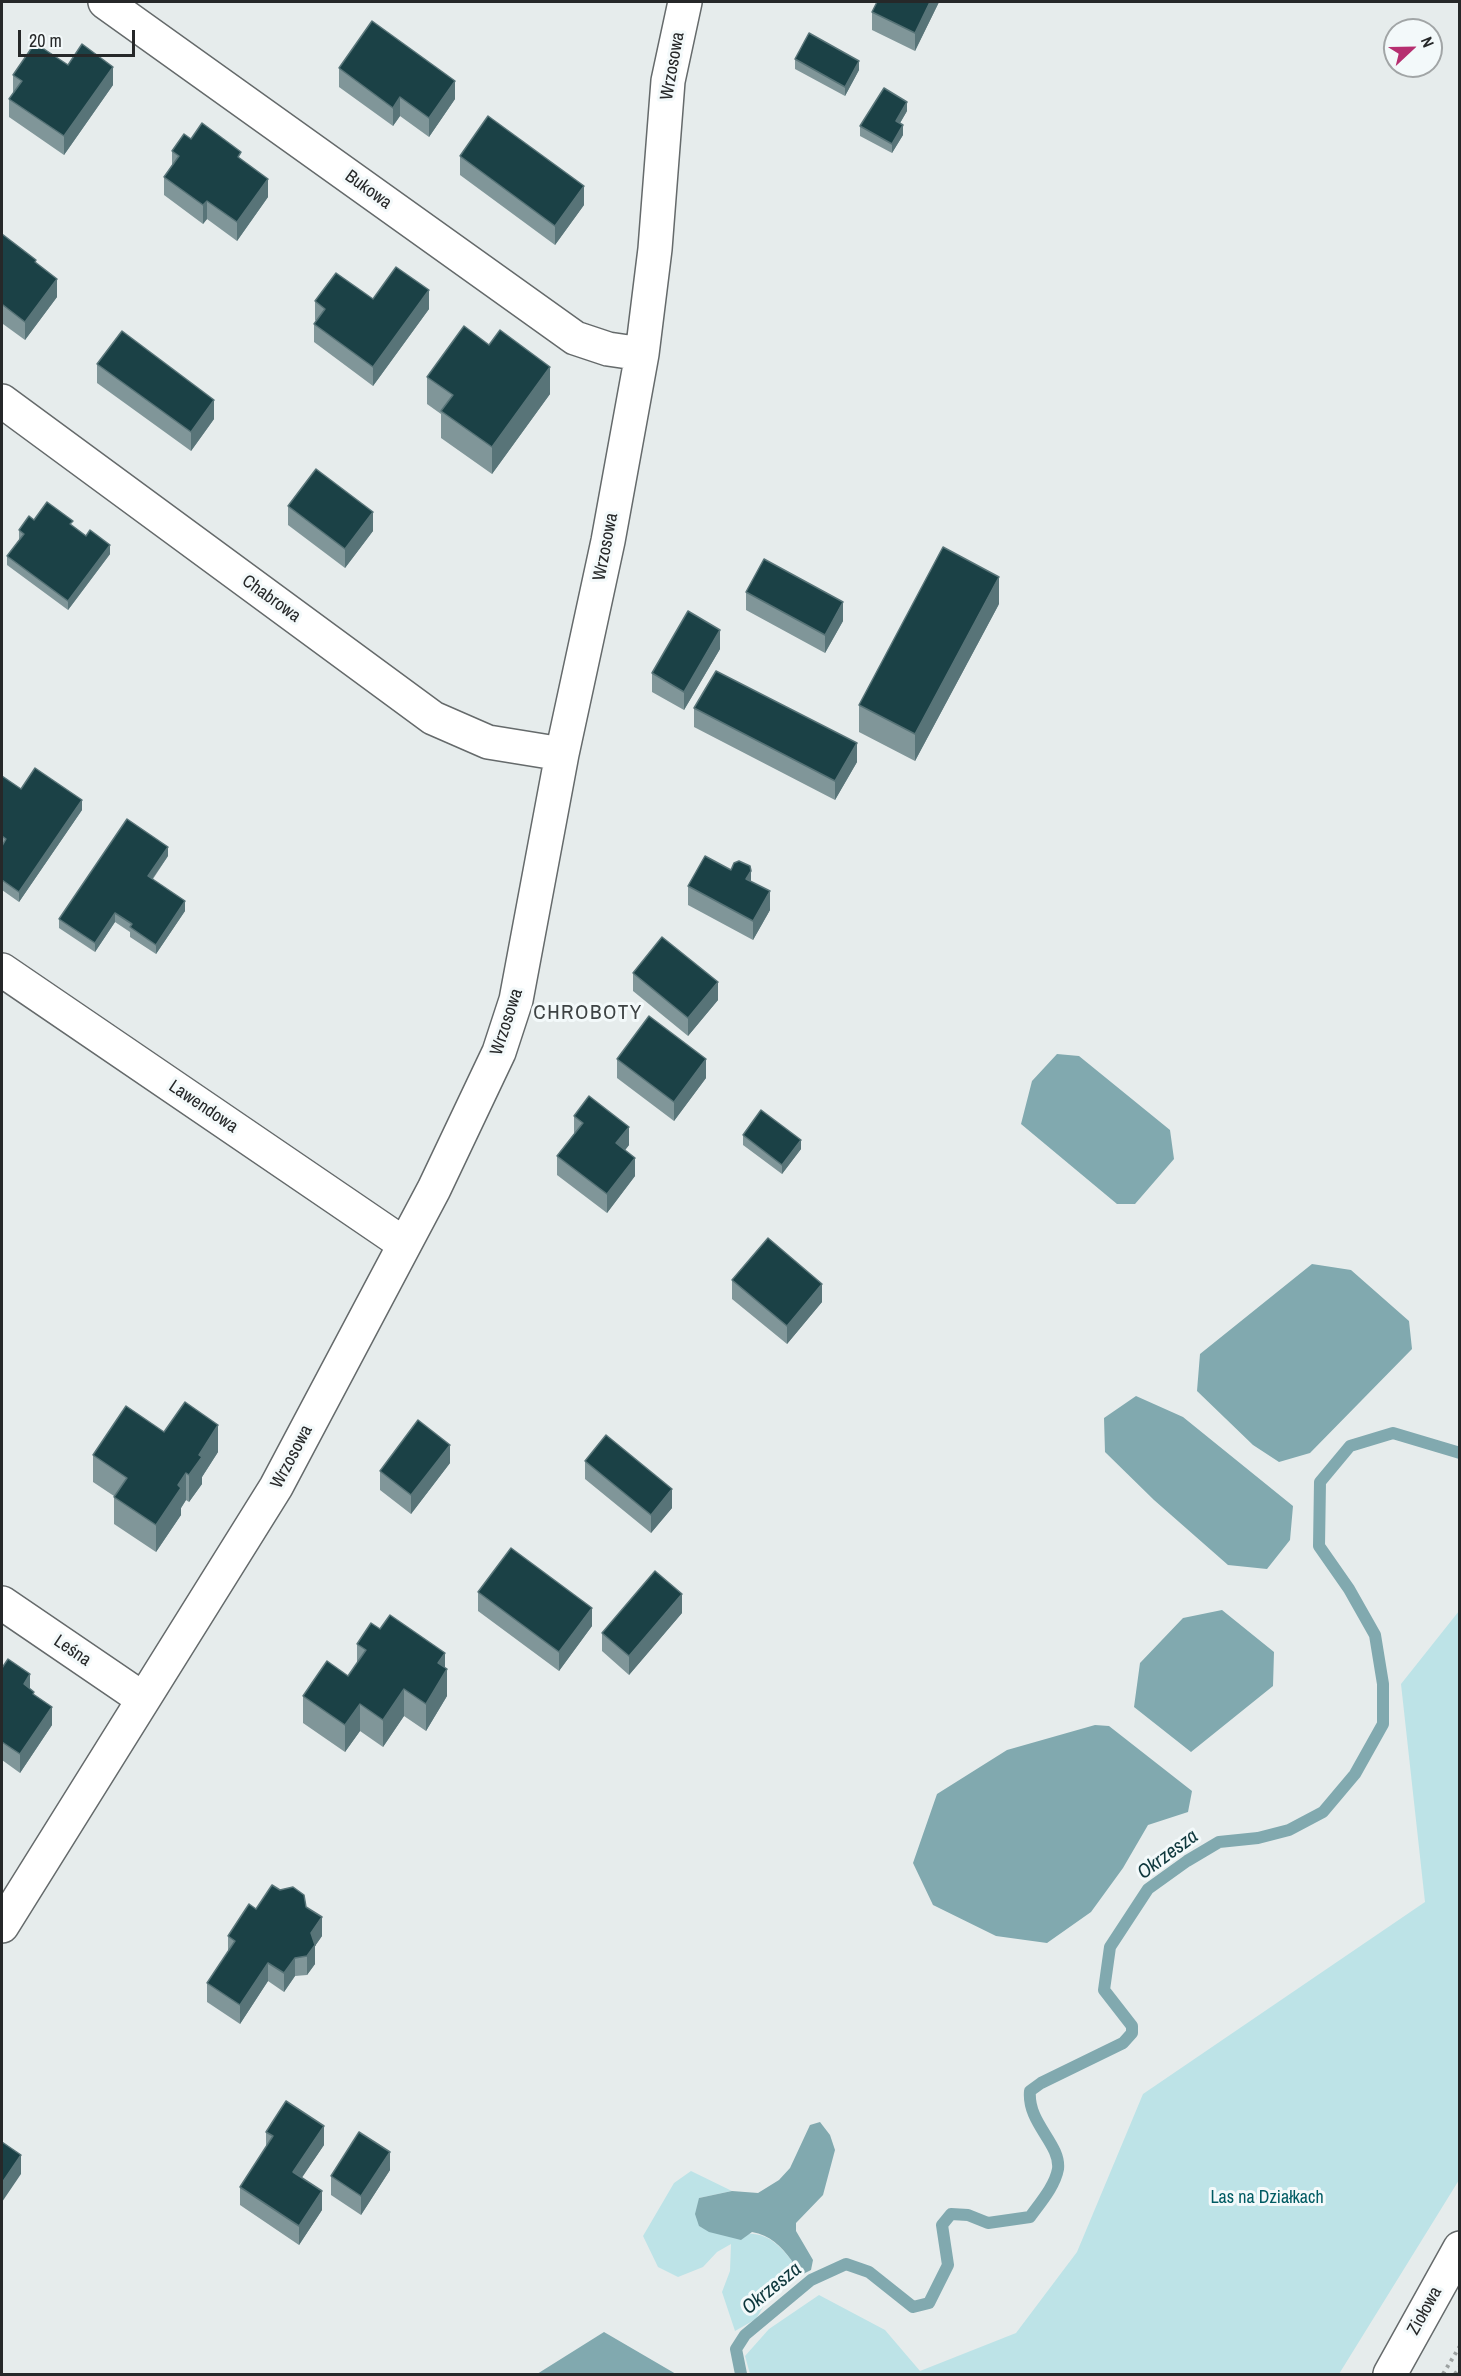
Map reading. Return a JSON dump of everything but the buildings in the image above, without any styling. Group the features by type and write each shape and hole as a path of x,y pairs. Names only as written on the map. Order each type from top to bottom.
{"street":[{"name":"Bukowa","path":"105,2 575,339 608,349 642,354"},
{"name":"Wrzosowa","path":"2,1925 276,1487 434,1189 499,1052 516,1000 562,754 608,540 642,354 655,249 668,81 685,2"},
{"name":"Chabrowa","path":"2,401 433,718 488,742 562,754"},
{"name":"Lawendowa","path":"2,970 404,1244"},
{"name":"Leśna","path":"2,1603 142,1699"},
{"name":"Ziołowa","path":"1390,2374 1460,2248"}],"path":[{"path":"1443,2374 1460,2346"},
{"path":"1455,2374 1460,2367"}],"green space":[{"name":"Las na Działkach","path":"1459,1611 1459,2180 1339,2374 750,2374 745,2356 769,2329 819,2295 885,2330 920,2371 1016,2333 1077,2252 1143,2094 1425,1902 1401,1684"},
{"path":"691,2171 732,2191 699,2198 699,2226 713,2232 757,2234 768,2238 779,2246 792,2261 790,2277 766,2302 756,2319 735,2331 722,2292 730,2271 731,2244 717,2252 703,2267 678,2277 658,2267 643,2236 674,2183"}],"shaded area":[{"path":"1057,1054 1079,1056 1170,1130 1174,1159 1135,1204 1117,1204 1021,1124 1032,1081"},
{"path":"1312,1264 1351,1270 1409,1321 1412,1349 1310,1453 1279,1462 1253,1445 1197,1391 1200,1354"},
{"path":"1136,1396 1183,1417 1293,1506 1290,1540 1267,1569 1228,1565 1154,1500 1105,1452 1104,1418"},
{"path":"1222,1610 1274,1652 1273,1686 1191,1752 1134,1707 1140,1663 1183,1618"},
{"path":"1095,1725 1109,1726 1192,1791 1188,1812 1148,1825 1123,1868 1091,1912 1047,1943 996,1936 933,1905 913,1863 937,1794 1007,1750"},
{"path":"820,2122 830,2135 835,2150 823,2195 796,2223 796,2231 813,2260 811,2270 801,2275 791,2268 792,2261 788,2256 775,2242 764,2236 752,2232 741,2240 709,2232 699,2226 695,2214 699,2198 732,2191 758,2193 779,2180 790,2168 810,2125"},
{"path":"604,2332 676,2374 537,2374"}],"waterway":[{"name":"Okrzesza","path":"741,2374 736,2349 745,2335 811,2280 846,2264 869,2272 913,2307 929,2303 948,2265 942,2225 951,2214 968,2215 988,2223 1030,2217 1050,2188 1058,2169 1058,2160 1030,2103 1030,2091 1041,2083 1123,2043 1132,2033 1132,2026 1104,1990 1110,1947 1148,1889 1187,1861 1219,1842 1258,1838 1289,1830 1323,1812 1355,1774 1383,1724 1383,1684 1375,1635 1349,1589 1319,1546 1320,1482 1350,1446 1393,1433 1460,1453"}],"district":[{"name":"CHROBOTY","path":"588,1013"}]}
